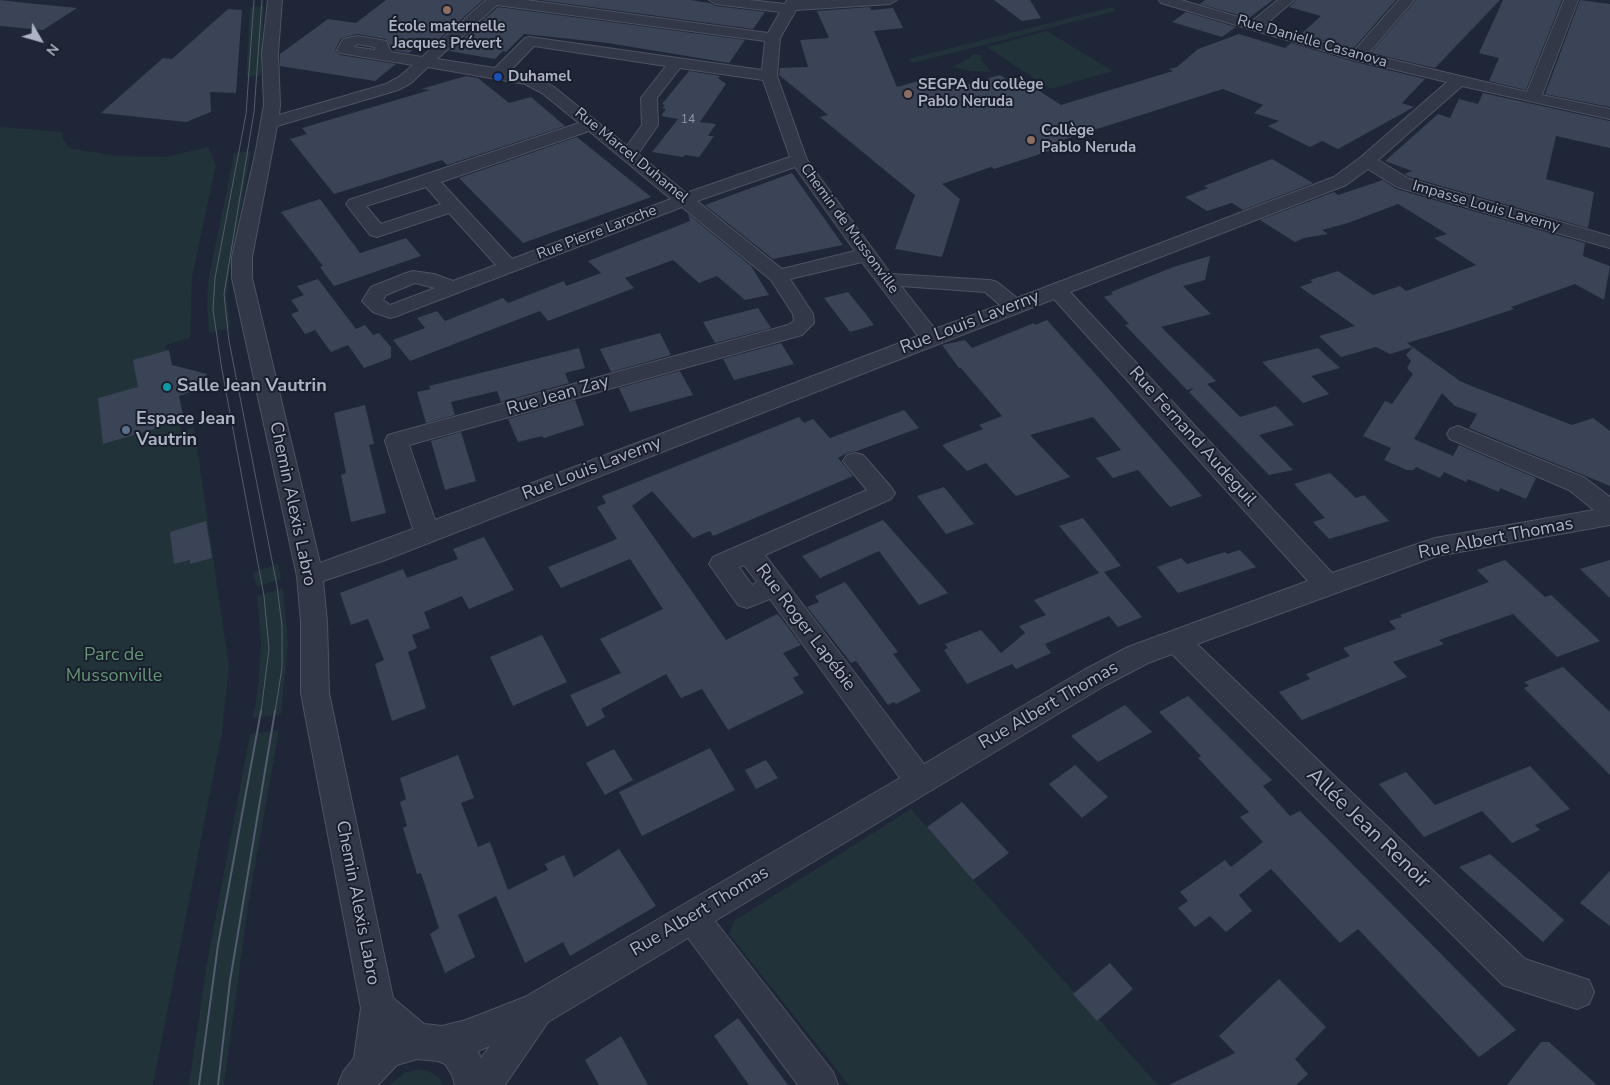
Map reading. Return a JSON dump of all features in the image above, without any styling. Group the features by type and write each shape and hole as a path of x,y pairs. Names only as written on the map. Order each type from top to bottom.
{"street":[{"name":"Chemin Alexis Labro","path":"275,0 270,53 272,105 242,257 242,278 310,576 314,622 315,693 378,1008 364,1075"},
{"path":"269,123 392,87 405,80 495,0 773,38"},
{"path":"716,0 791,5 890,0"},
{"name":"Rue Danielle Casanova","path":"1166,0 1360,57 1458,81"},
{"path":"1256,25 1287,0"},
{"path":"1360,57 1362,50 1407,0"},
{"path":"1533,98 1571,0"},
{"name":"Chemin de Mussonville","path":"791,5 773,38 769,76 799,160 866,254 930,338"},
{"path":"499,73 530,41 769,76"},
{"name":"Rue Marcel Duhamel","path":"385,56 499,73 530,80 548,90 778,276 803,314"},
{"path":"629,155 650,125 650,98 676,63"},
{"path":"1458,81 1610,114"},
{"name":"Rue Louis Laverny","path":"310,576 427,533 1340,181 1367,161 1458,81"},
{"path":"453,206 377,232 355,204 591,125"},
{"name":"Rue Pierre Laroche","path":"451,288 685,200 799,160"},
{"name":"Impasse Louis Laverny","path":"1367,161 1403,183 1610,242"},
{"path":"429,180 509,267"},
{"path":"778,276 842,262 866,254"},
{"path":"885,279 990,286 1014,306"},
{"name":"Rue Fernand Audeguil","path":"1057,290 1327,585"},
{"name":"Rue Jean Zay","path":"427,533 396,441 794,330 804,323 803,314"},
{"path":"1458,434 1577,484 1610,510"},
{"name":"Rue Roger Lapébie","path":"855,461 883,492 749,552 920,782"},
{"name":"Rue Albert Thomas","path":"364,1075 385,1053 401,1045 466,1038 536,1010 1094,678 1138,655 1435,547 1610,516"},
{"name":"Allée Jean Renoir","path":"1175,640 1516,973 1577,992"},
{"path":"693,917 711,944 820,1085"},
{"name":"Chemin Alexis Labro","path":"378,1008 430,1042 457,1052 467,1066 473,1085"},
{"name":"Rue Albert Thomas","path":"484,1085 536,1010"}],"green space":[{"path":"264,5 261,76 246,77 250,7"},
{"path":"1113,7 1116,11 913,63 907,59"},
{"path":"1047,31 1113,71 1050,89 987,47"},
{"path":"972,54 982,55 981,59 991,72 971,71 952,67 970,58"},
{"name":"Parc de Mussonville","path":"0,127 62,132 63,139 69,148 118,156 165,157 208,147 216,165 192,277 190,338 165,345 181,431 194,427 229,667 222,732 153,1085 0,1085"},
{"path":"251,151 229,275 227,298 230,328 209,333 208,282 234,153"},
{"path":"278,564 281,579 256,587 253,572"},
{"path":"283,588 288,644 281,714 253,718 258,687 261,643 257,596"},
{"path":"279,730 248,906 224,1085 189,1085 207,963 250,734"},
{"path":"911,809 1158,1085 849,1085 729,934 734,921"},
{"path":"418,1069 430,1072 439,1078 443,1085 389,1085 404,1073"}],"building":[{"path":"0,0 77,8 43,30 0,26"},
{"path":"386,0 483,0 429,48 416,47 409,53 392,50 386,39 357,34 341,38 335,50 340,55 396,64 375,81 280,66 280,54 328,19 356,23"},
{"path":"540,0 690,0 710,3 716,6 765,12 753,29"},
{"path":"994,0 1030,0 1041,18 1022,21"},
{"path":"1205,0 1273,0 1249,18 1200,4"},
{"path":"1296,0 1396,0 1353,49 1301,34 1321,16 1289,7"},
{"path":"1416,0 1500,0 1435,68 1371,53"},
{"path":"1503,0 1562,0 1526,90 1489,81 1499,58 1479,53"},
{"path":"1580,0 1610,4 1610,107 1545,94"},
{"path":"498,7 745,40 729,63 608,43 524,34 506,52 503,51 495,59 449,51"},
{"path":"870,7 871,10 893,8 903,28 874,31 897,87 928,78 945,91 1000,75 1009,81 1019,78 1061,105 1173,71 1169,69 1177,67 1198,49 1239,34 1285,48 1291,43 1355,62 1425,79 1402,103 1414,107 1338,149 1322,141 1310,147 1268,126 1279,121 1254,113 1263,105 1223,89 1056,142 1062,147 994,169 991,167 942,184 960,199 942,257 895,249 915,195 820,117 828,115 779,75 780,68 808,67 800,40 829,38 817,11"},
{"path":"228,9 242,10 236,93 210,92 211,112 186,122 101,113 163,58 172,59"},
{"path":"1186,12 1236,27 1222,37 1172,22"},
{"path":"689,71 720,76 718,78 726,84 700,122 716,124 708,136 714,136 699,157 685,155 683,157 652,152 678,119 661,116 666,109 662,108 665,105 662,104"},
{"path":"466,76 478,78 509,103 531,97 565,126 447,165 442,160 334,194 290,139 307,134 302,128 430,90 421,89"},
{"path":"1483,93 1610,121 1610,148 1556,136 1546,179 1594,192 1588,228 1410,177 1404,174 1412,171 1385,161 1438,114 1450,118 1459,99 1478,104"},
{"path":"577,137 651,197 523,243 459,178"},
{"path":"1272,159 1313,183 1243,210 1232,203 1207,211 1185,197 1208,188 1204,186"},
{"path":"792,173 843,245 773,259 705,205"},
{"path":"1383,180 1396,189 1585,243 1583,256 1610,266 1604,300 1575,284 1511,307 1514,309 1407,343 1413,347 1390,354 1376,347 1341,357 1319,336 1355,326 1300,287 1313,282 1310,280 1338,271 1373,295 1400,286 1406,291 1476,265 1434,238 1447,234 1398,204 1348,223 1322,230 1328,234 1304,238 1295,242 1260,220 1334,192 1338,195"},
{"path":"320,199 360,253 406,238 421,256 334,286 320,267 323,266 281,212"},
{"path":"688,214 751,266 769,295 745,300 717,276 699,283 673,260 625,278 634,288 548,321 540,311 410,361 393,340 425,328 417,318 437,311 445,321 503,298 508,303 564,281 566,286 601,273 588,261 690,221"},
{"path":"1210,256 1205,280 1183,286 1211,314 1161,327 1216,381 1207,384 1240,417 1276,406 1294,425 1259,435 1293,470 1269,475 1189,392 1194,388 1187,390 1125,325 1129,324 1104,297 1113,294 1111,292 1173,267"},
{"path":"318,279 356,329 365,325 373,335 379,333 391,347 391,358 364,368 348,345 331,352 315,330 305,334 291,314 299,311 291,300 304,295 297,286"},
{"path":"848,292 874,325 850,332 824,298"},
{"path":"758,308 771,328 715,343 703,322"},
{"path":"1047,320 1202,496 1170,507 1138,470 1113,478 1096,458 1121,450 1093,417 1030,435 1070,477 1016,496 986,463 967,471 942,445 983,429 979,425 1002,416 959,368 942,345 965,340 972,348 1034,323 1035,325"},
{"path":"660,333 671,355 611,372 600,349"},
{"path":"781,343 794,364 734,380 723,359"},
{"path":"1413,347 1460,381 1474,387 1572,425 1593,418 1610,431 1610,486 1469,428 1477,414 1455,406 1442,393 1414,439 1453,456 1459,445 1536,478 1526,499 1500,488 1499,492 1468,479 1466,482 1444,472 1440,478 1416,467 1414,470 1407,470 1384,460 1391,448 1363,436 1385,401 1392,404 1413,374 1407,368 1411,361 1406,355"},
{"path":"579,348 585,368 565,373 569,383 501,402 497,391 451,402 455,415 426,423 417,392 431,389 429,386"},
{"path":"1318,348 1340,368 1311,376 1329,394 1303,403 1262,362"},
{"path":"169,350 172,365 207,374 193,391 179,396 184,420 103,444 98,398 138,387 133,360"},
{"path":"680,371 693,395 630,412 619,388"},
{"path":"575,400 584,425 544,438 542,436 518,442 508,419"},
{"path":"365,405 374,444 369,445 386,513 351,522 341,475 346,473 334,413"},
{"path":"904,410 919,428 847,453 838,458 853,476 713,536 710,531 693,538 652,491 632,506 726,640 777,614 781,618 801,645 783,653 799,675 793,678 804,693 728,730 702,689 681,698 666,674 601,709 605,717 587,727 570,695 621,673 600,639 663,609 630,559 561,588 548,567 617,539 597,507 606,503 602,496 799,417 804,423 813,419 830,438"},
{"path":"461,432 476,481 445,490 431,441"},
{"path":"1330,473 1356,498 1364,495 1389,521 1329,539 1313,522 1325,518 1294,484"},
{"path":"944,487 974,524 946,534 917,496"},
{"path":"1083,518 1121,566 1104,572 1142,617 1118,627 1109,616 1045,644 1051,653 1016,669 1009,660 1012,664 967,684 944,650 948,648 945,644 981,630 1001,653 1025,633 1019,626 1046,615 1034,600 1099,573 1059,526"},
{"path":"883,520 948,593 919,605 879,551 820,578 802,556"},
{"path":"206,521 212,558 190,564 190,560 174,564 170,532"},
{"path":"484,537 514,590 469,609 462,596 424,612 430,628 412,635 417,648 408,652 426,708 392,721 375,664 384,660 368,619 351,625 340,593 403,569 407,578 458,559 453,549"},
{"path":"1240,550 1256,567 1178,593 1157,567 1181,558 1187,564 1225,552 1227,554"},
{"path":"1505,560 1545,597 1551,595 1600,641 1557,657 1513,614 1439,640 1444,644 1393,662 1407,677 1302,720 1279,692 1310,679 1306,674 1350,656 1343,648 1396,629 1389,621 1402,617 1400,615 1489,582 1477,570"},
{"path":"1610,560 1610,598 1580,569"},
{"path":"845,582 898,652 893,654 921,691 896,704 894,702 888,705 856,661 851,663 807,607 819,602 815,596"},
{"path":"542,635 567,682 513,706 490,657"},
{"path":"1563,667 1610,712 1610,775 1524,688 1529,686 1524,682"},
{"path":"1188,696 1272,780 1263,786 1290,816 1300,811 1516,1030 1479,1057 1358,929 1340,943 1271,869 1239,895 1252,911 1226,932 1210,916 1195,927 1178,908 1188,901 1180,892 1225,860 1231,867 1263,842 1240,817 1249,812 1198,758 1201,756 1159,712"},
{"path":"1125,705 1152,732 1098,762 1071,736"},
{"path":"710,748 735,790 642,836 619,792"},
{"path":"614,749 633,780 605,795 586,763"},
{"path":"458,755 474,798 461,803 478,847 490,842 508,890 548,870 545,864 564,855 574,877 619,849 656,906 570,956 563,942 525,963 496,896 458,915 475,957 445,973 430,934 439,928 421,873 417,874 403,828 407,826 400,802 406,799 400,778"},
{"path":"766,760 778,778 756,789 745,770"},
{"path":"1075,765 1108,797 1082,818 1049,784"},
{"path":"1530,766 1570,809 1535,825 1540,830 1512,843 1482,811 1424,837 1379,784 1406,772 1435,805"},
{"path":"962,802 1009,853 973,880 927,827"},
{"path":"1490,854 1564,920 1543,942 1459,867"},
{"path":"1610,871 1610,926 1580,903"},
{"path":"1110,963 1133,989 1097,1021 1073,994"},
{"path":"1279,979 1326,1027 1295,1059 1308,1074 1296,1085 1169,1085 1235,1053 1219,1036"},
{"path":"738,1018 788,1085 749,1085 714,1036"},
{"path":"621,1036 648,1085 599,1085 585,1060"},
{"path":"1541,1042 1549,1042 1597,1085 1507,1085"}],"tram line":[{"path":"254,0 246,114 215,278 213,310 222,370 264,596 269,649 261,712"},
{"path":"262,0 254,112 224,294 229,341 277,586 282,626 282,668 275,712"},
{"path":"199,1085 218,945 261,711"},
{"path":"218,1085 230,981 275,711"}],"place":[{"name":"École maternelle Jacques Prévert","path":"447,10"},
{"name":"Duhamel","path":"498,77"},
{"name":"SEGPA du collège Pablo Neruda","path":"908,94"},
{"name":"Collège Pablo Neruda","path":"1031,140"},
{"name":"Salle Jean Vautrin","path":"167,387"},
{"name":"Espace Jean Vautrin","path":"126,430"}]}
